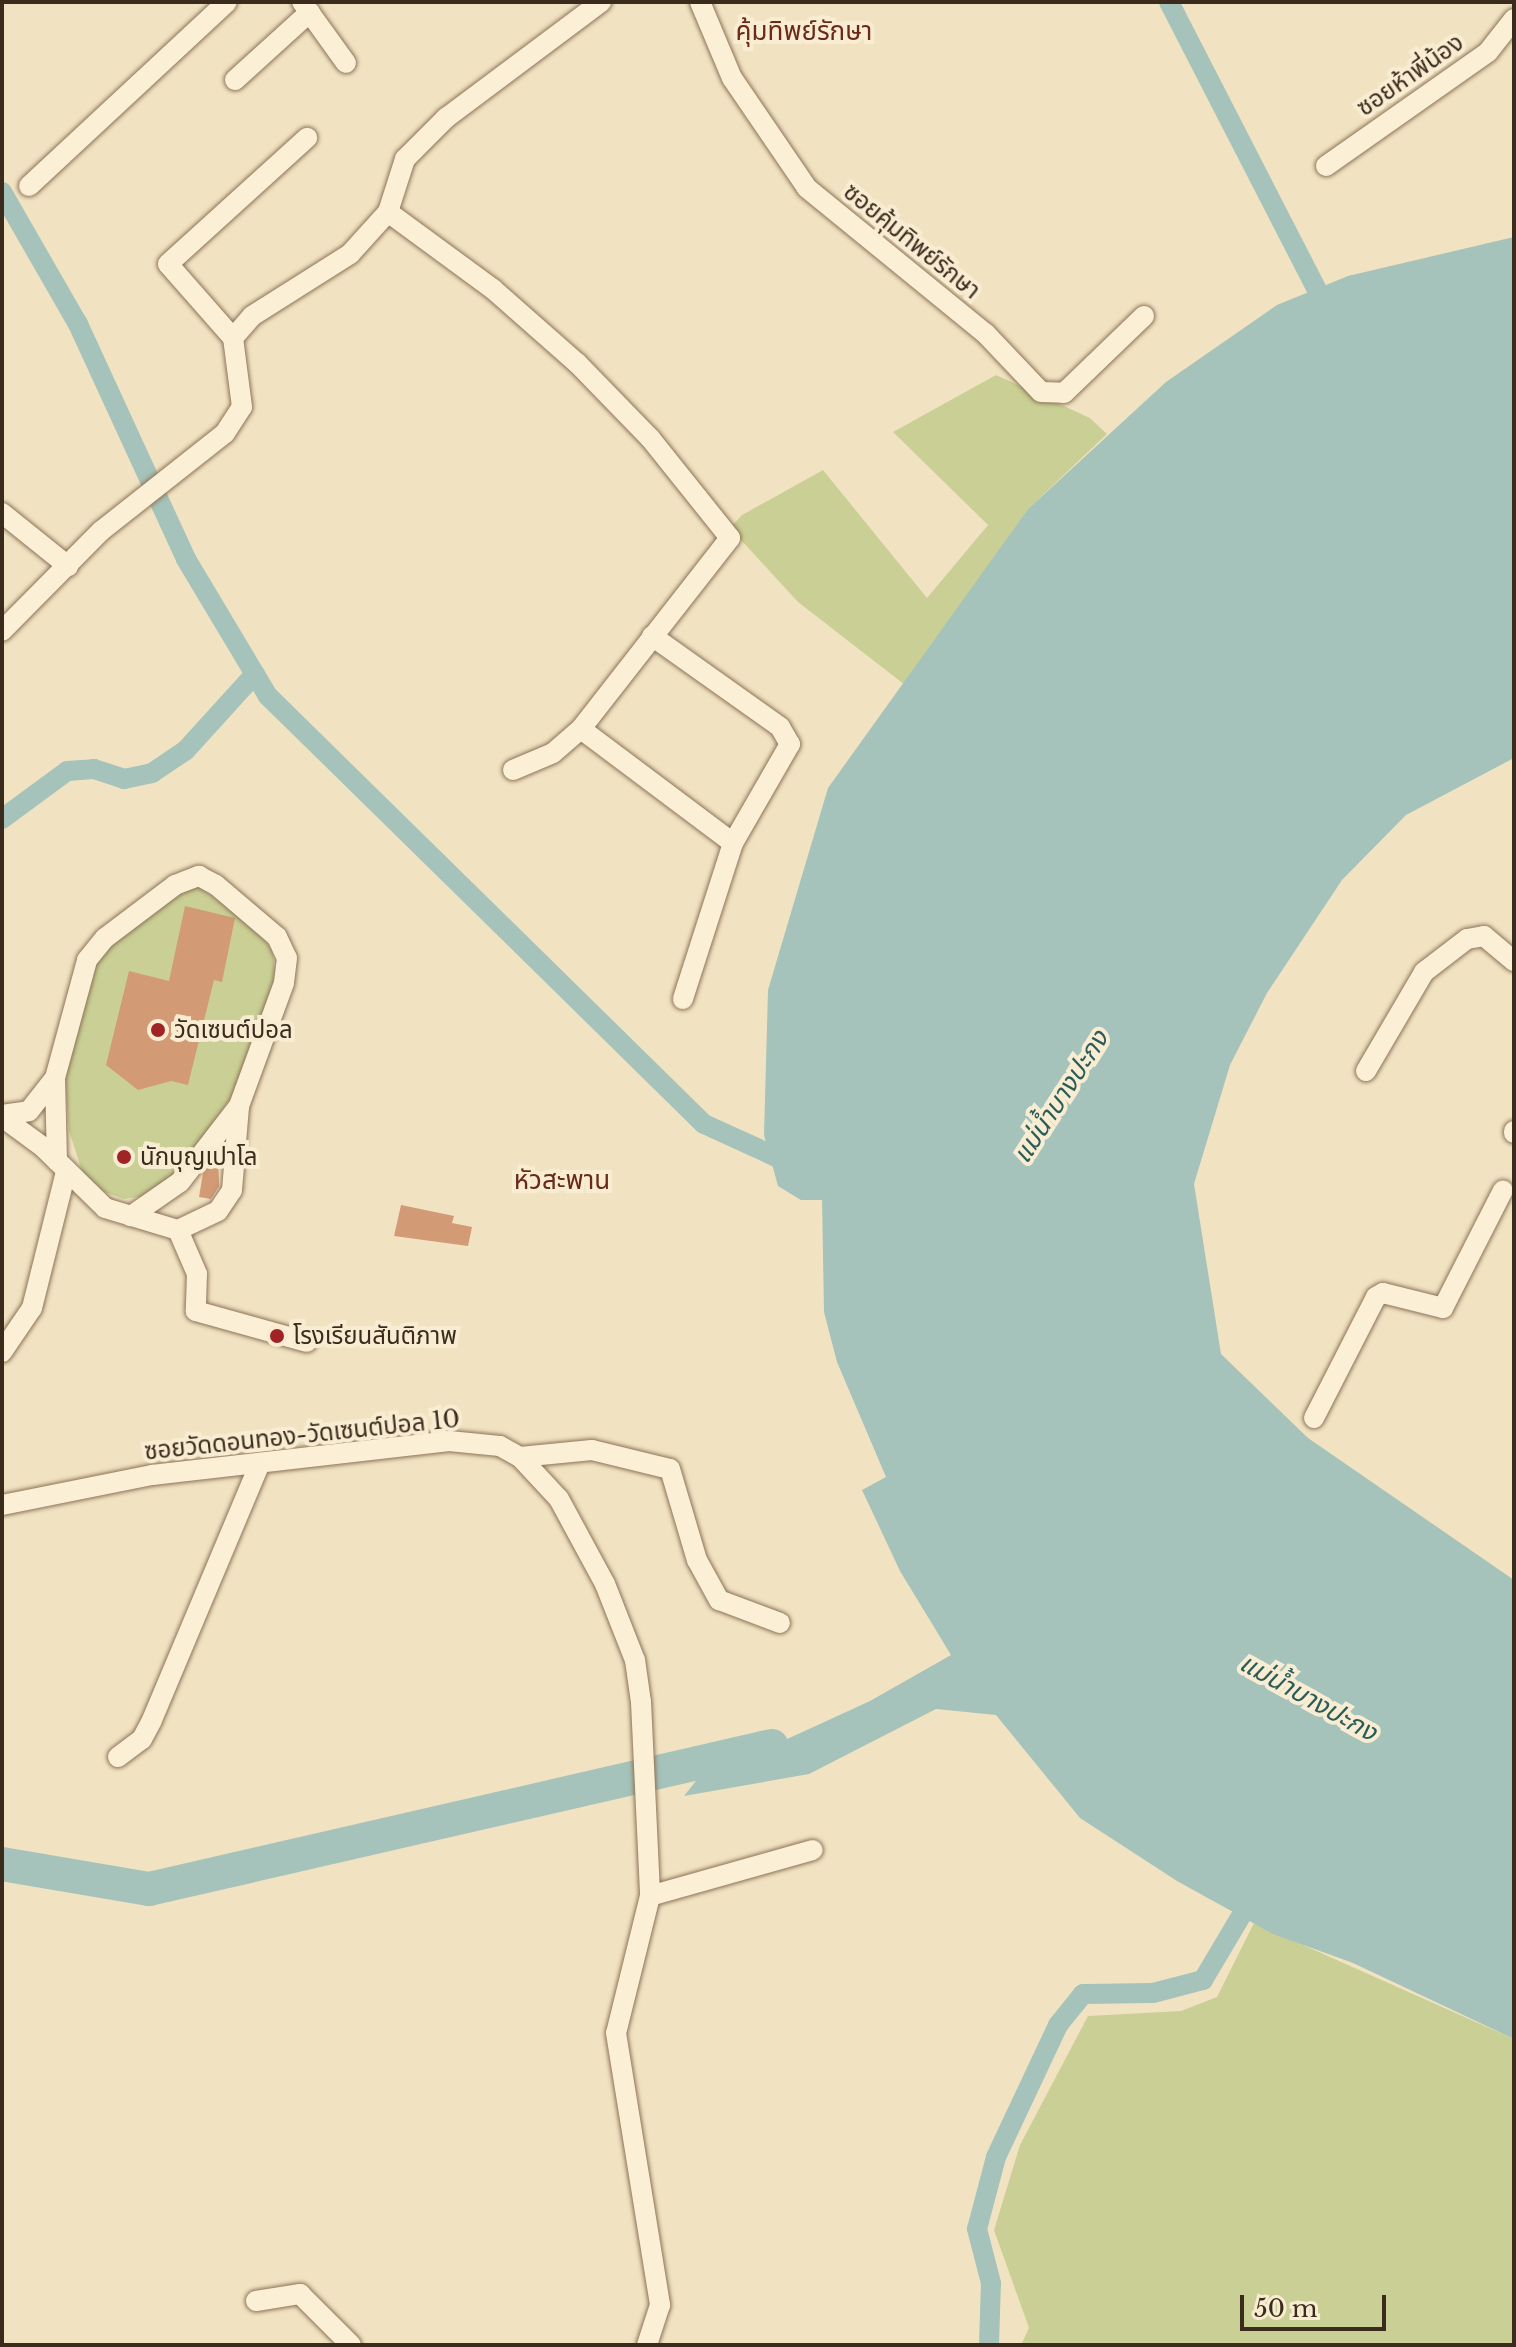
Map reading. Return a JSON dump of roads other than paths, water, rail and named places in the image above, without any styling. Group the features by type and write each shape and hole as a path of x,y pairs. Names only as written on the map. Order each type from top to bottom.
{"street":[{"path":"29,186 227,2"},
{"path":"233,338 252,316 350,254 388,212 405,159 436,128 601,2"},
{"name":"ซอยคุ้มทิพย์รักษา","path":"700,2 732,78 807,188 985,333 1041,392 1064,393 1144,316"},
{"path":"235,80 306,7 346,63"},
{"name":"ซอยห้าพี่น้อง","path":"1326,166 1488,52 1514,19"},
{"path":"2,631 101,531 184,470 225,433 242,407 233,338 168,264 307,138"},
{"path":"388,212 493,289 577,363 650,438 730,538 581,729 553,753 513,770"},
{"path":"2,513 68,566"},
{"path":"652,636 787,735 787,751 733,843 683,999"},
{"path":"581,729 733,843"},
{"path":"2,1116 62,1167 105,1208 178,1230 218,1211 232,1190 239,1106 287,958 277,937 250,911 199,876 175,885 132,917 87,960 55,1078 62,1167 32,1308 2,1352"},
{"path":"1366,1071 1424,972 1467,939 1484,936 1514,961"},
{"path":"2,1116 29,1111 55,1078"},
{"path":"131,1216 180,1182 239,1106"},
{"path":"1314,1418 1376,1297 1383,1293 1443,1308 1503,1191"},
{"path":"178,1230 197,1274 196,1311 307,1342"},
{"name":"ซอยวัดดอนทอง-วัดเซนต์ปอล 10","path":"2,1505 152,1475 449,1441 500,1446 520,1457 559,1499 605,1584 635,1660 641,1702 650,1896 616,2033 660,2305 647,2345"},
{"path":"520,1457 592,1450 670,1469 697,1560 719,1600 780,1623"},
{"path":"118,1757 142,1739 152,1720 260,1463"},
{"path":"650,1896 813,1850"},
{"path":"256,2301 300,2294 351,2345"}],"water":[{"name":"แม่น้ำบางปะกง","path":"1514,237 1514,758 1406,815 1342,880 1267,993 1230,1065 1194,1184 1221,1354 1308,1438 1514,1580 1514,2039 1353,1963 1273,1934 1177,1881 1080,1818 996,1715 936,1709 809,1774 684,1796 714,1758 772,1746 870,1701 951,1655 900,1571 862,1490 886,1477 837,1362 824,1312 822,1200 801,1200 778,1186 764,1135 768,990 828,788 1028,509 1166,382 1277,305 1348,276"}],"waterway":[{"path":"1169,2 1328,311"},
{"path":"2,192 78,324 186,559 268,696 704,1124 794,1165"},
{"path":"2,819 67,771 94,769 124,779 152,773 185,751 255,674"},
{"path":"2,1864 149,1889 772,1746"},
{"path":"989,2345 991,2283 977,2229 996,2157 1058,2025 1083,1994 1153,1993 1203,1980 1254,1894"}],"place":[{"name":"วัดเซนต์ปอล","path":"158,1030"},
{"name":"นักบุญเปาโล","path":"124,1157"},
{"name":"โรงเรียนสันติภาพ","path":"277,1336"}],"district":[{"name":"คุ้มทิพย์รักษา","path":"804,32"},
{"name":"หัวสะพาน","path":"562,1181"}]}
